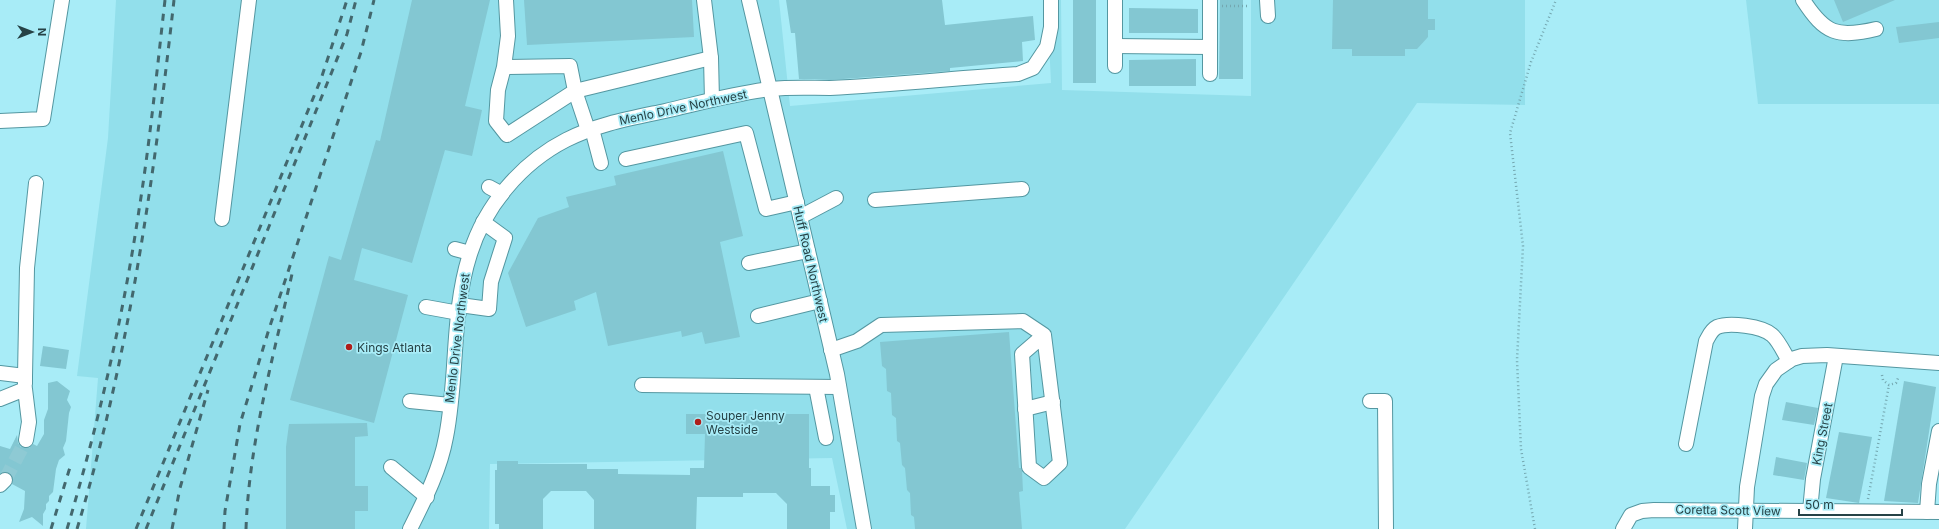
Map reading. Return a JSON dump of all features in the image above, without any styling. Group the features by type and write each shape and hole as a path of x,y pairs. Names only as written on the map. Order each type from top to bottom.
{"street":[{"path":"0,121 42,119 62,0"},
{"path":"222,219 249,0"},
{"path":"506,0 508,36 504,67 498,90 496,121 507,135 575,91 711,58"},
{"path":"704,0 711,58 712,100"},
{"name":"Huff Road Northwest","path":"749,0 831,350 864,529"},
{"name":"Menlo Drive Northwest","path":"410,529 438,469 446,437 459,309 466,267 470,253 483,222 502,194 523,170 543,154 565,141 590,130 614,122 712,100 771,89 830,88 1018,74 1033,68 1047,47 1050,27 1051,0"},
{"path":"1115,0 1115,66"},
{"path":"1267,0 1268,16"},
{"path":"1803,0 1816,20 1839,34 1859,32 1876,28"},
{"path":"1210,74 1213,3"},
{"path":"1115,46 1210,47"},
{"path":"504,67 570,66 575,91 602,163"},
{"path":"626,159 746,133 766,209 797,202"},
{"path":"26,440 29,422 25,383 27,268 36,183"},
{"path":"489,187 502,194"},
{"path":"875,200 1022,189"},
{"path":"800,217 836,198"},
{"path":"426,307 489,309 491,282 505,238 483,222"},
{"path":"454,249 470,253"},
{"path":"749,263 808,251"},
{"path":"758,316 820,302"},
{"path":"831,350 857,341 881,325 1023,321 1044,335 1053,402 1060,462 1044,478 1029,468 1022,354 1044,335"},
{"path":"1686,444 1703,354 1710,332 1717,327 1726,325 1764,330 1772,335 1789,361"},
{"path":"1746,529 1747,487 1762,396 1770,376 1789,361 1802,356 1836,356 1939,363"},
{"name":"King Street","path":"1810,511 1814,479 1836,356"},
{"path":"0,373 25,383"},
{"path":"0,399 25,383"},
{"path":"642,385 839,387"},
{"path":"816,387 826,438"},
{"path":"410,401 450,405"},
{"path":"1370,401 1385,401 1386,529"},
{"path":"1026,409 1053,402"},
{"path":"1933,512 1929,484 1939,431"},
{"path":"391,468 426,496"},
{"name":"Coretta Scott View","path":"1623,529 1631,515 1642,511 1933,512"}],"path":[{"path":"1535,529 1521,449 1517,360 1523,246 1510,133 1531,62 1556,0"},
{"path":"1213,3 1249,6"},
{"path":"1882,375 1883,380 1889,385"},
{"path":"1889,385 1896,383 1899,376"},
{"path":"1866,512 1889,385"}],"shaded area":[{"path":"116,0 779,0 790,106 1051,83 1047,0 1061,0 1062,90 1251,96 1251,0 1525,0 1525,105 1417,103 1125,529 847,529 832,458 490,464 489,529 86,529 98,378 77,376 108,138"},
{"path":"1746,0 1939,0 1939,104 1758,104"}],"building":[{"path":"412,0 490,0 465,106 482,110 472,156 445,150 412,263 362,248 354,280 408,295 374,423 290,400 329,256 341,260 376,140 380,141"},
{"path":"524,0 692,0 694,37 527,45"},
{"path":"786,0 942,0 945,25 1033,16 1035,40 1022,42 1023,61 950,68 950,71 830,80 799,79 795,33 791,33"},
{"path":"1073,0 1096,0 1096,83 1073,83"},
{"path":"1220,0 1243,0 1243,79 1219,79"},
{"path":"1333,0 1428,0 1428,19 1435,19 1435,30 1428,30 1428,37 1417,49 1405,49 1405,56 1352,56 1352,49 1332,49"},
{"path":"1834,0 1895,0 1843,22"},
{"path":"1129,8 1198,9 1198,33 1129,33"},
{"path":"1939,22 1939,38 1899,43 1896,27"},
{"path":"1196,59 1196,86 1129,86 1129,60"},
{"path":"723,151 743,236 720,242 740,337 705,344 702,332 682,337 681,331 608,346 596,292 574,301 576,310 526,327 508,273 538,218 569,207 566,197 616,185 614,176"},
{"path":"1009,332 1019,468 1021,468 1022,471 1023,491 1019,492 1022,529 915,529 914,517 911,515 910,493 907,490 905,468 902,465 900,443 897,441 896,418 892,415 891,393 887,391 886,369 882,366 880,342"},
{"path":"43,346 69,350 66,369 40,366"},
{"path":"57,381 70,391 67,400 71,407 66,441 63,448 65,455 59,460 56,469 53,492 49,496 49,501 46,504 46,509 43,514 43,526 32,517 19,522 24,509 25,491 12,484 13,478 11,474 7,472 0,473 0,446 10,449 17,435 18,443 21,447 29,448 33,444 37,446 44,434 44,420 48,409 48,383"},
{"path":"1904,381 1936,387 1918,503 1884,501"},
{"path":"1786,402 1818,408 1814,425 1782,420"},
{"path":"686,414 809,414 809,468 811,468 811,486 830,486 830,495 835,495 835,512 830,512 830,529 787,529 787,504 776,493 743,493 743,497 697,497 696,529 594,529 594,500 586,491 551,491 543,499 543,529 499,529 499,524 495,524 495,470 497,470 497,461 518,461 518,464 587,464 587,469 618,469 618,474 690,475 690,468 704,468 705,434 686,434"},
{"path":"367,423 368,436 355,437 355,486 368,486 368,511 355,511 355,529 286,529 286,447 289,424"},
{"path":"1839,432 1872,437 1859,503 1826,498"},
{"path":"1776,457 1807,463 1804,480 1773,475"}],"tunnel":[{"path":"5,480 26,440"}],"railway":[{"path":"67,529 109,371 133,250 147,158 165,0"},
{"path":"77,529 111,399 138,267 158,134 174,0"},
{"path":"136,529 321,79 347,0"},
{"path":"146,529 347,34 356,0"},
{"path":"224,529 225,511 240,424 269,329 361,52 374,0"},
{"path":"246,529 248,497 257,433 292,274"},
{"path":"172,529 180,488 208,390"},
{"path":"51,529 71,464"}],"place":[{"name":"Kings Atlanta","path":"349,347"},
{"name":"Souper Jenny Westside","path":"698,422"}]}
